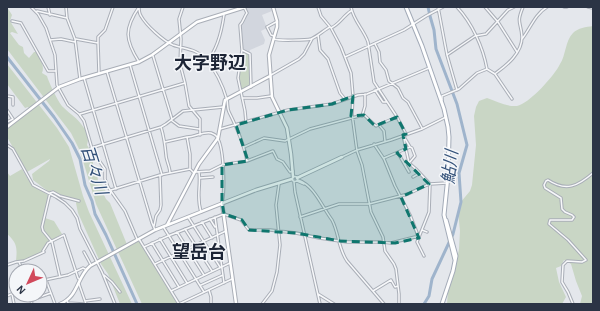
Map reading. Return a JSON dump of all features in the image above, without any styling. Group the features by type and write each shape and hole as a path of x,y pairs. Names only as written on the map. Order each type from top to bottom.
{"main road":[{"path":"406,7 414,24 446,117 449,137 448,183 444,208 455,260 442,304"}],"street":[{"path":"31,7 46,28 55,55 59,87 68,105 79,114 88,130 92,148 96,157 105,169 106,183 125,211 138,239 179,304 233,279"},
{"path":"48,7 50,15"},
{"path":"66,7 67,18 75,40 82,79 93,110 116,189"},
{"path":"99,74 98,37 105,30 113,7"},
{"path":"139,7 142,18 160,37 169,43 201,54 207,61 222,84 228,111 236,125 244,147 247,161"},
{"path":"139,7 130,22 128,32 132,51 139,62"},
{"path":"183,7 179,19 180,64 189,106 200,119 200,134"},
{"path":"7,127 59,87 139,62 152,55 196,22 245,7 247,13 245,19 240,25 242,50 238,78 246,122"},
{"path":"273,7 277,27 269,55 271,96 275,107 285,123 295,180 295,192 320,304"},
{"path":"318,7 321,16 330,28 345,57 351,72 353,96 352,117 357,150 362,165 369,204 384,242 385,251 394,264 398,286 399,304"},
{"path":"351,7 353,17 366,36 369,46 373,78 398,117 406,134"},
{"path":"345,57 375,44 414,24 442,7"},
{"path":"457,7 467,18 484,54 487,69 495,74 512,99"},
{"path":"485,7 498,22 517,52"},
{"path":"446,55 475,36 486,34 508,10 514,7"},
{"path":"522,39 519,17 523,7"},
{"path":"495,74 512,60 522,39 541,10 547,7"},
{"path":"588,7 593,8"},
{"path":"438,9 446,55 457,90"},
{"path":"276,21 267,27 271,35 278,41 305,40 338,25 351,11"},
{"path":"36,12 67,18"},
{"path":"207,61 213,55 224,13"},
{"path":"12,21 21,23 48,71 56,71"},
{"path":"318,35 320,50 328,59 340,93 345,99"},
{"path":"236,303 222,203 224,185 218,138 223,107 226,98 251,87 299,59 304,54 312,38"},
{"path":"49,40 61,39 98,43"},
{"path":"375,44 379,52 380,62 386,70 389,81 398,88 403,98 408,102 422,129"},
{"path":"242,50 250,54 251,87"},
{"path":"152,55 171,120 179,126 199,130"},
{"path":"130,65 150,130 161,175 161,204 153,227"},
{"path":"220,129 279,113 307,107 332,104 353,96 365,94 429,68"},
{"path":"441,102 443,96 457,90 477,73 487,69"},
{"path":"107,72 139,182 155,230"},
{"path":"79,114 185,83"},
{"path":"375,90 383,102 388,102"},
{"path":"437,92 443,96"},
{"path":"362,116 365,106 365,94"},
{"path":"7,95 12,96 13,105"},
{"path":"242,98 271,96"},
{"path":"92,148 161,127 183,111 223,107"},
{"path":"7,110 12,119 7,122"},
{"path":"244,147 264,138 282,141 289,140 310,129 352,117 366,117 374,125 398,117"},
{"path":"60,304 72,296 86,270 91,265 155,230 264,188 295,180 357,150 422,129 446,117"},
{"path":"380,124 384,131 385,141"},
{"path":"161,127 170,173"},
{"path":"165,142 209,133 218,138"},
{"path":"403,135 412,148 415,156 409,163 405,164"},
{"path":"403,135 409,163 429,184 430,208 417,244 424,256"},
{"path":"187,137 190,154 190,169 194,173"},
{"path":"204,292 168,236 165,226 194,173 218,138"},
{"path":"374,144 383,158 419,238"},
{"path":"7,145 13,150 33,185 50,193 65,203 72,210 103,274 115,304"},
{"path":"383,158 394,152 398,153 410,147"},
{"path":"194,173 210,171 222,165 247,161 273,151 288,170 293,172"},
{"path":"398,153 409,172"},
{"path":"111,190 161,175 190,169"},
{"path":"199,172 200,178 198,199 201,212"},
{"path":"413,176 420,173"},
{"path":"573,304 562,282 563,265 567,261 582,262 586,260 568,240 549,224 550,220 572,220 574,217 564,211 562,208 561,198 545,188 544,185 548,180 558,186 570,187 584,180 593,173"},
{"path":"200,178 213,177"},
{"path":"295,180 306,184 313,190 334,226 346,261 384,304"},
{"path":"300,217 338,204 369,204 401,196 429,184 448,183"},
{"path":"262,304 272,292 277,272 280,245 276,205 279,184"},
{"path":"50,193 53,192 60,196 79,201"},
{"path":"50,193 42,227 43,231 52,241 60,277"},
{"path":"144,247 160,239 224,214 243,221 249,230 279,231 338,240 391,243 415,237 419,238"},
{"path":"188,217 221,267"},
{"path":"215,217 224,283"},
{"path":"210,219 216,229"},
{"path":"202,222 212,238"},
{"path":"185,229 212,271"},
{"path":"422,230 427,232"},
{"path":"155,264 226,231"},
{"path":"177,232 204,275"},
{"path":"7,265 24,261 44,252 43,251 48,243 64,235 80,280"},
{"path":"160,239 187,283"},
{"path":"152,243 179,286"},
{"path":"84,252 91,265"},
{"path":"171,290 230,263"},
{"path":"48,280 60,277 82,268 86,270"},
{"path":"103,274 120,292"},
{"path":"200,286 223,275"},
{"path":"373,292 391,280 395,287 398,286"},
{"path":"67,300 68,303 85,304 79,284"},
{"path":"48,285 55,304"},
{"path":"208,290 211,297 211,304"},
{"path":"32,304 31,301 34,299 51,293"},
{"path":"318,294 334,304"},
{"path":"85,301 100,299"}],"highlighted area":[{"path":"353,96 351,116 364,115 375,126 397,117 406,134 403,135 406,149 397,153 429,184 401,197 419,238 395,243 340,241 296,233 249,230 242,220 224,214 222,203 222,165 248,161 236,125 288,110 332,104"}],"shaded area":[{"path":"271,7 272,11 262,15 267,28 261,31 265,40 264,44 250,50 250,53 242,50 241,25 248,13 246,8"}],"green space":[{"path":"7,7 12,15 10,21 18,34 12,32 10,33 19,45 23,47 24,53 29,58 34,52 36,52 42,65 42,73 47,76 61,105 76,118 84,128 86,127 88,140 87,145 90,150 89,153 93,164 97,171 98,182 103,185 106,192 104,195 110,203 128,247 139,241 178,304 142,304 96,204 80,151 71,133 7,49"},
{"path":"593,26 593,304 580,304 582,296 571,264 564,260 561,266 556,268 559,282 566,297 562,304 447,304 448,291 459,249 460,231 458,211 460,203 470,191 472,185 476,145 474,116 479,101 487,98 505,105 517,106 522,104 535,95 557,69 562,60 570,36 575,31"},
{"path":"242,51 249,54 250,86 241,90 239,78"},
{"path":"7,64 57,128 69,147 89,212 132,304 120,304 108,274 101,264 78,213 76,203 77,200 61,195 52,190 49,192 33,180 32,174 50,159 27,172 7,137 7,128 30,110 28,107 25,108 7,84"},
{"path":"22,169 31,184 48,195 42,230 50,241 47,243 43,252 24,261 16,261 17,253 15,244 11,237 7,234 7,172 10,176"},
{"path":"45,218 54,221 62,234 52,240 43,228"}],"waterway":[{"name":"鮎川","path":"424,304 429,296 432,279 453,234 461,202 459,173 467,145 457,104 436,49 434,30 428,7"},
{"name":"百々川","path":"7,57 54,117 72,143 80,159 85,185 92,201 95,214 137,304"}],"district":[{"name":"大字野辺","path":"210,64"},
{"name":"望岳台","path":"199,253"}]}
